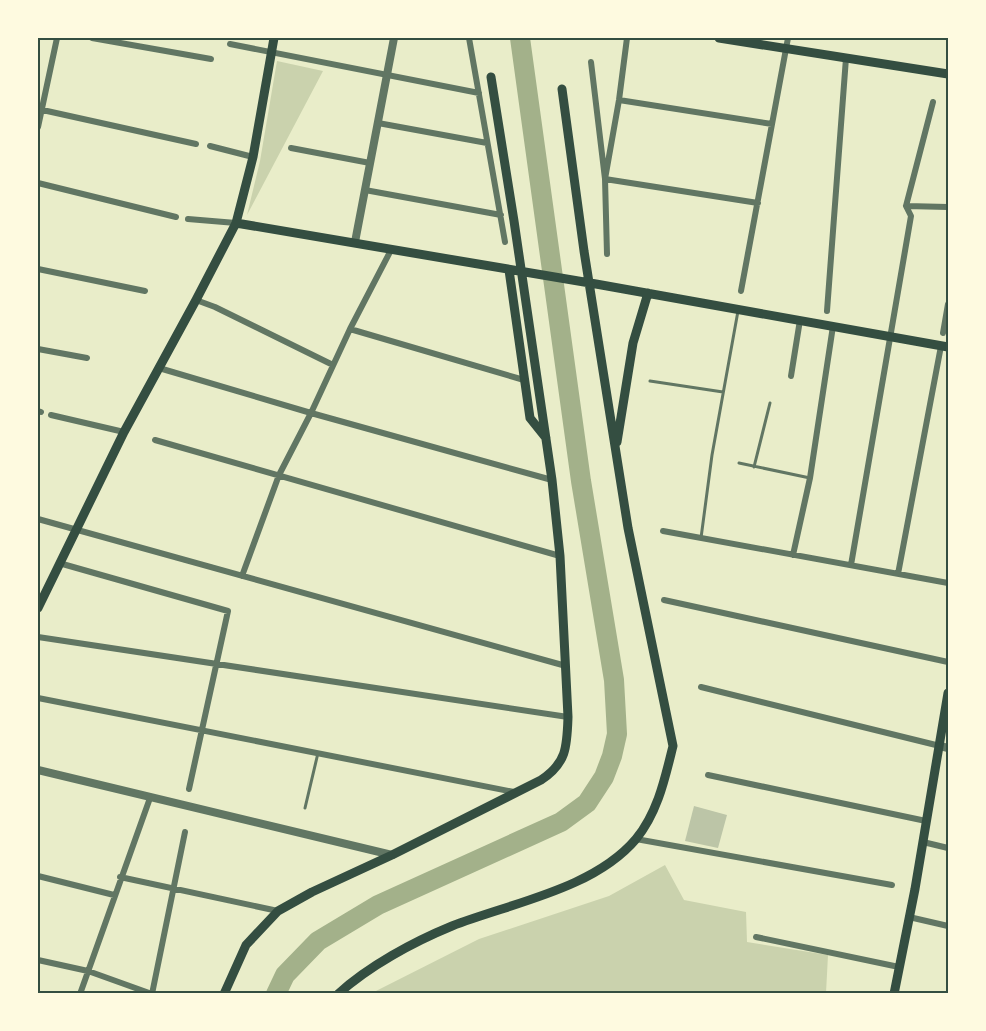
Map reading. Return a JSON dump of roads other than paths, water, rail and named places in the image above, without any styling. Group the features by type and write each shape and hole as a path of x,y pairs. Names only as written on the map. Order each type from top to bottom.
{"main road":[{"path":"38,608 124,432 236,224 253,157 274,38"},
{"path":"719,38 948,74"},
{"path":"224,993 246,945 278,911 553,772 563,759 567,742 568,717 566,666 560,556 552,480 491,77"},
{"path":"338,993 350,983 419,942 451,927 583,880 616,857 636,839 653,813 665,779 673,746 628,528 584,251 562,89"},
{"path":"236,224 355,242 945,346"},
{"path":"509,270 530,418 546,439"},
{"path":"616,450 633,343 648,293"},
{"path":"894,993 926,821 944,747 948,693"}],"street":[{"path":"38,127 39,109 57,38"},
{"path":"92,38 211,59"},
{"path":"355,242 394,38"},
{"path":"469,38 505,242"},
{"path":"605,179 627,38"},
{"path":"741,291 788,38"},
{"path":"230,44 479,93"},
{"path":"827,311 846,58"},
{"path":"591,62 605,179 607,254"},
{"path":"619,100 772,124"},
{"path":"851,565 911,216 906,206 933,102"},
{"path":"39,109 196,144"},
{"path":"378,123 487,143"},
{"path":"210,146 253,157"},
{"path":"291,148 370,163"},
{"path":"605,179 758,203"},
{"path":"38,183 176,217"},
{"path":"365,190 501,215"},
{"path":"906,206 948,207"},
{"path":"188,219 236,224"},
{"path":"242,576 279,475 391,250"},
{"path":"38,269 145,291"},
{"path":"196,300 215,307 333,365"},
{"path":"943,333 948,304"},
{"path":"791,376 800,320"},
{"path":"793,555 810,478 833,326"},
{"path":"350,329 524,380"},
{"path":"898,574 945,346"},
{"path":"38,348 87,358"},
{"path":"159,368 552,480"},
{"path":"51,415 124,432"},
{"path":"155,440 560,556"},
{"path":"38,519 566,666"},
{"path":"663,531 948,583"},
{"path":"59,563 228,611 189,789"},
{"path":"664,600 948,662"},
{"path":"38,637 568,717"},
{"path":"701,687 944,747"},
{"path":"38,698 514,792"},
{"path":"38,770 392,855"},
{"path":"708,775 926,821"},
{"path":"80,993 150,798"},
{"path":"38,960 88,971 152,993 185,832"},
{"path":"636,839 892,885"},
{"path":"923,842 948,848"},
{"path":"38,876 114,895"},
{"path":"120,877 278,911"},
{"path":"909,917 948,926"},
{"path":"756,938 899,967"}],"lane":[{"path":"701,538 712,455 738,309"},
{"path":"650,381 723,392"},
{"path":"754,467 770,403"},
{"path":"739,463 810,478"},
{"path":"305,808 318,753"}],"waterway":[{"path":"276,994 285,975 318,941 378,905 561,822 587,803 604,777 612,756 617,734 614,680 581,481 520,38"}]}
